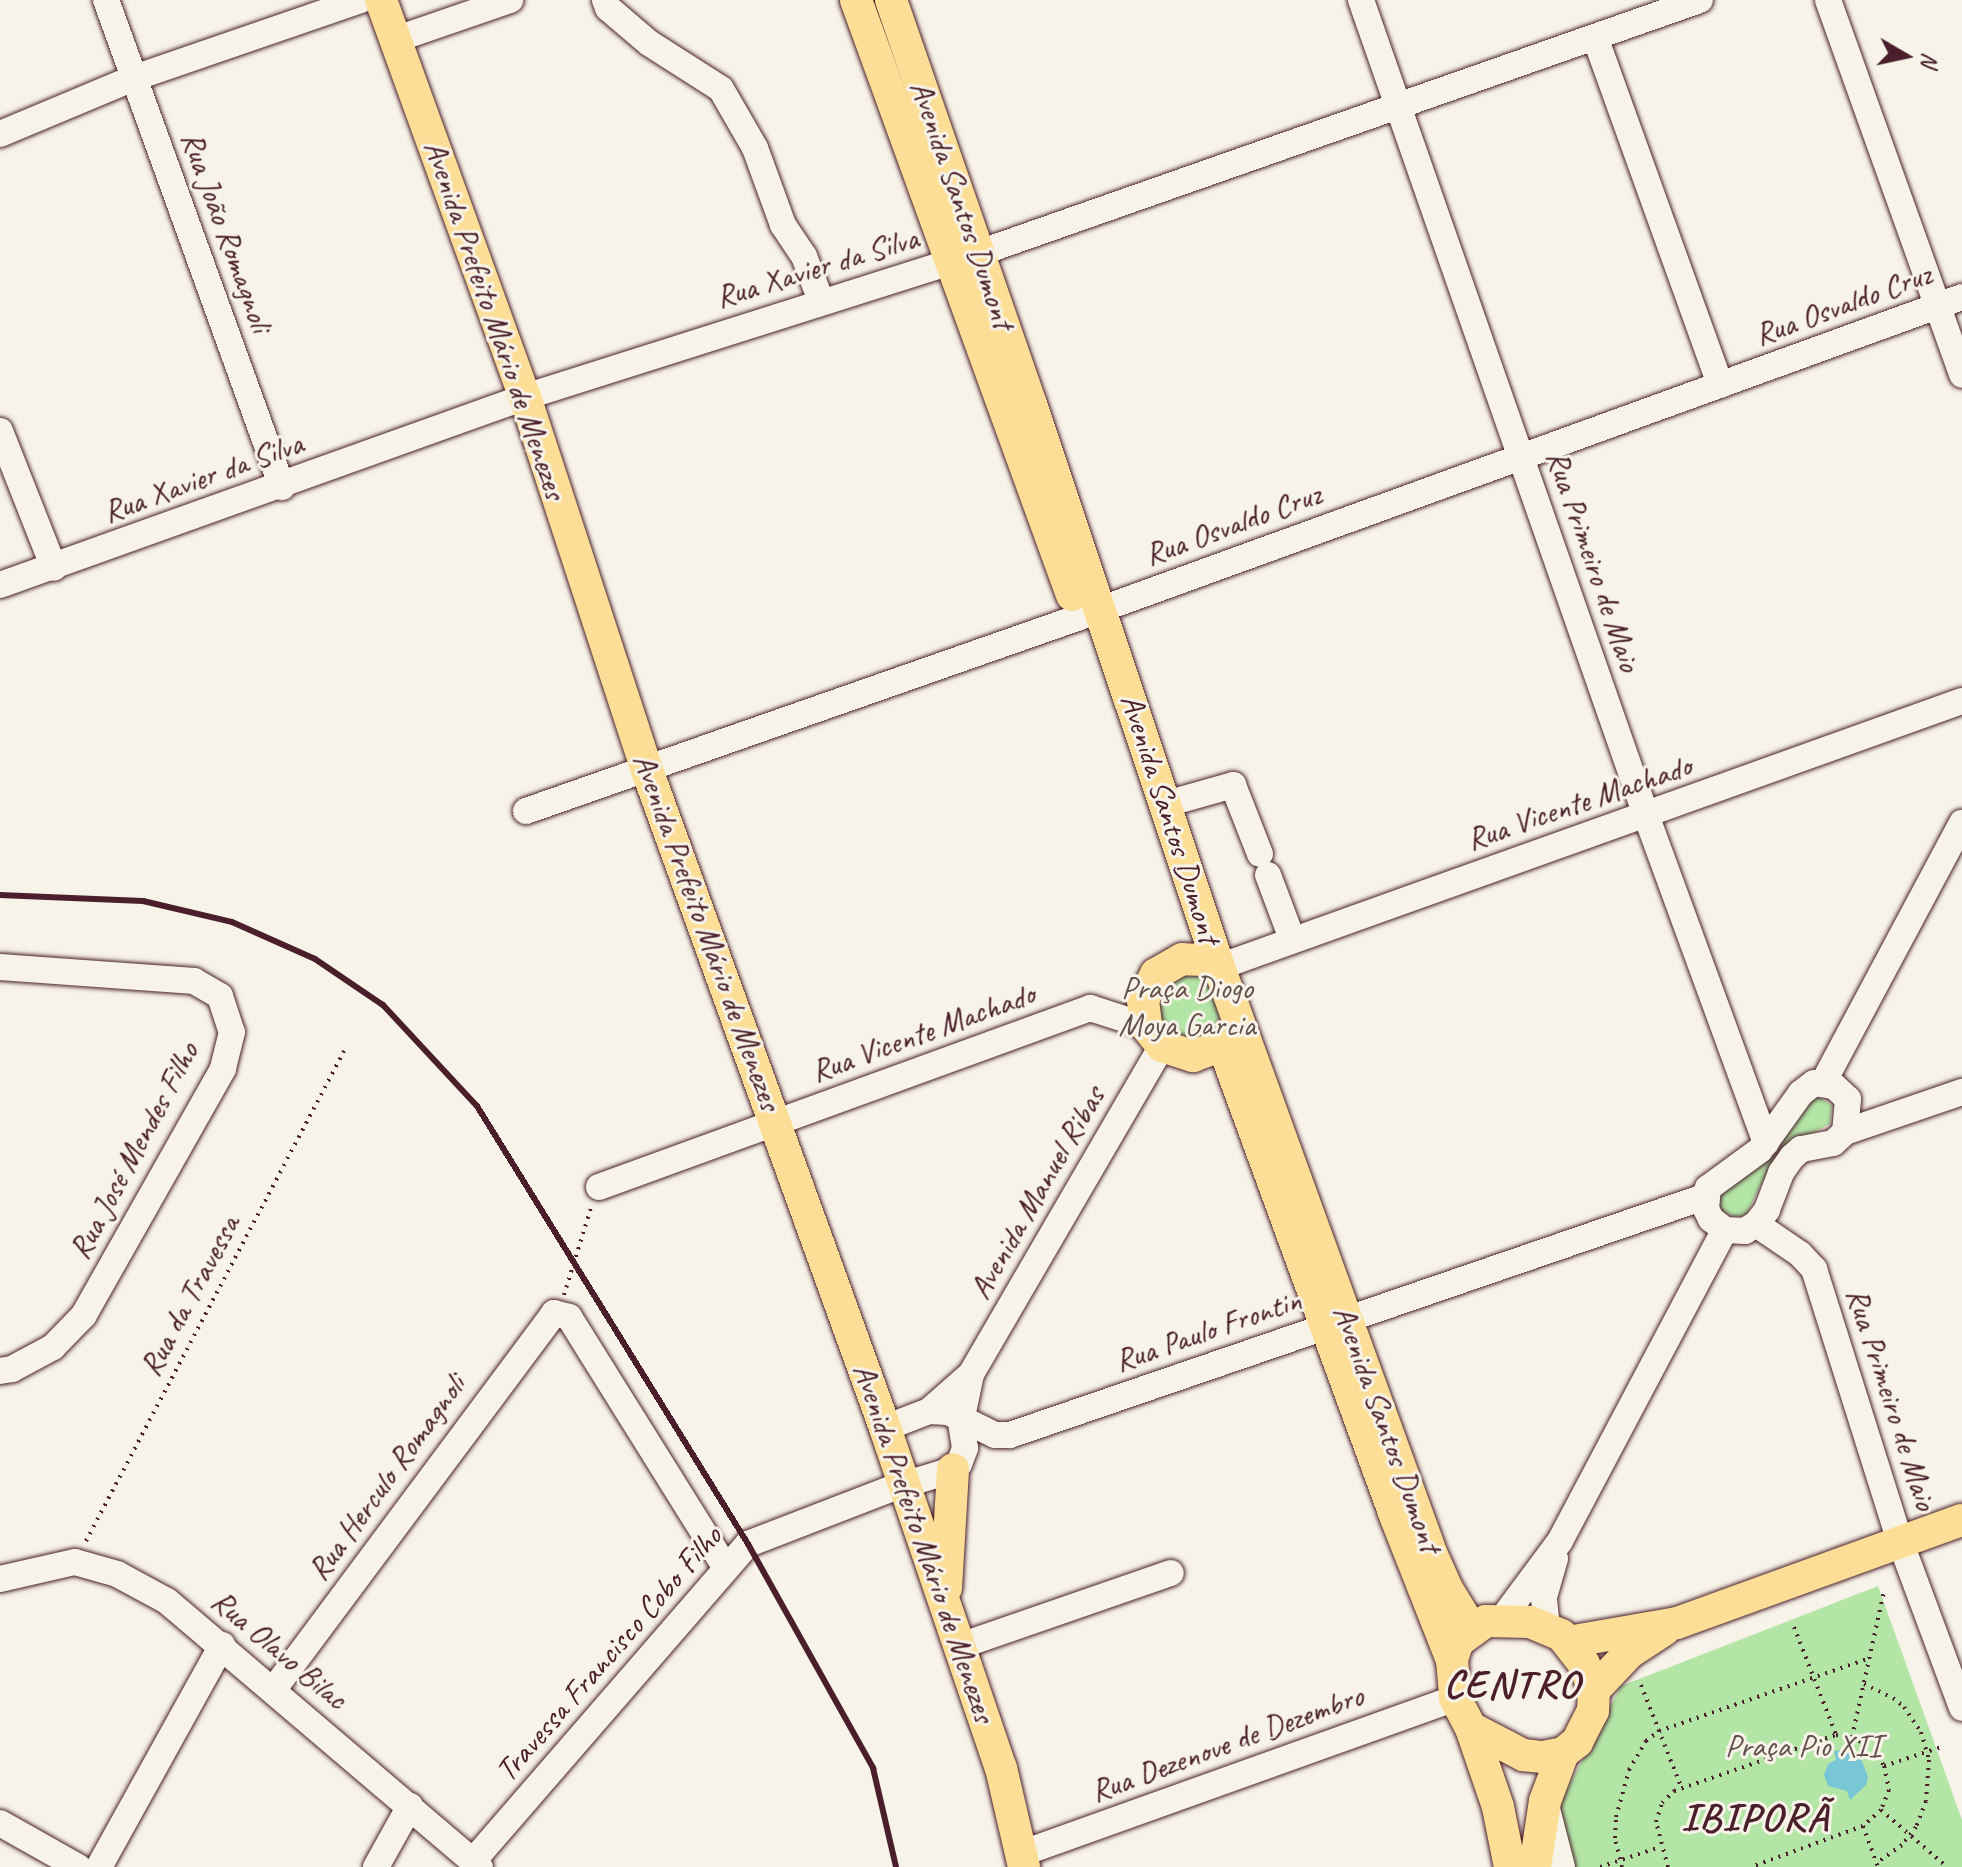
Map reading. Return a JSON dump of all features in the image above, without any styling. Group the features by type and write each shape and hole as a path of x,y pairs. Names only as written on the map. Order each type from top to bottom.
{"main road":[{"name":"Avenida Prefeito Mário de Menezes","path":"381,0 525,397 647,770 885,1428 1001,1768 1024,1860"},
{"name":"Avenida Santos Dumont","path":"856,0 896,66 966,257 1231,1034 1336,1323 1452,1660"},
{"name":"Avenida Santos Dumont","path":"891,0 896,66"},
{"name":"Avenida Santos Dumont","path":"1089,614 1166,804 1208,963"},
{"path":"1208,963 1182,959 1156,974 1143,1000 1154,1036 1193,1056 1231,1034"},
{"name":"Avenida Santos Dumont","path":"1336,1323 1447,1589 1471,1628"},
{"path":"945,1603 953,1469"},
{"path":"1594,1690 1629,1653 1677,1623 1962,1520"},
{"path":"1510,1867 1498,1807 1471,1728 1455,1698 1452,1660 1458,1641 1471,1628 1486,1621 1502,1619 1530,1622 1558,1635 1584,1664 1594,1690 1587,1728 1563,1753 1545,1801 1535,1867"},
{"path":"1558,1635 1677,1623"},
{"path":"1471,1728 1523,1755 1543,1757 1563,1753"}],"street":[{"name":"Rua João Romagnoli","path":"106,0 282,487"},
{"path":"0,134 134,78 361,0"},
{"path":"394,40 510,0"},
{"path":"605,0 608,8 649,43 721,89 755,148 783,225 804,256 821,301"},
{"name":"Rua Primeiro de Maio","path":"1361,0 1646,815 1766,1143"},
{"name":"Rua Xavier da Silva","path":"0,585 282,487 525,397 966,257 1700,0"},
{"path":"1828,0 1950,302 1962,375"},
{"path":"1595,37 1720,385"},
{"name":"Rua Osvaldo Cruz","path":"526,811 1089,614 1950,302"},
{"path":"0,431 54,568"},
{"name":"Rua Vicente Machado","path":"1208,963 1292,939 1962,701"},
{"path":"1166,804 1233,785 1292,939"},
{"path":"1823,1083 1962,823"},
{"name":"Rua José Mendes Filho","path":"0,967 194,981 220,996 232,1032 223,1069 84,1315 53,1347 12,1369 0,1371"},
{"name":"Rua Vicente Machado","path":"599,1187 1090,1008 1154,1036"},
{"name":"Avenida Manuel Ribas","path":"953,1469 965,1448 961,1422 971,1374 1154,1036"},
{"path":"1845,1132 1848,1099 1843,1092 1823,1083 1813,1083 1801,1093 1766,1143 1739,1167 1714,1181 1704,1197 1711,1219 1725,1230 1745,1231 1756,1224 1767,1210 1781,1173 1801,1149 1833,1143 1845,1132 1962,1092"},
{"name":"Rua Paulo Frontin","path":"961,1422 995,1435 1010,1435 1704,1197"},
{"name":"Rua Primeiro de Maio","path":"1756,1224 1800,1254 1814,1269 1900,1541 1962,1708"},
{"path":"1502,1619 1560,1541 1725,1230"},
{"path":"559,1312 569,1317 726,1568"},
{"name":"Rua Herculo Romagnoli","path":"274,1689 548,1316 559,1312"},
{"name":"Avenida Manuel Ribas","path":"885,1428 929,1411 971,1374"},
{"path":"929,1411 948,1412 961,1422"},
{"path":"903,1485 953,1469"},
{"name":"Travessa Francisco Cobo Filho","path":"477,1864 748,1544 903,1485"},
{"path":"1558,1635 1544,1597 1560,1541"},
{"name":"Rua Olavo Bilac","path":"0,1579 75,1562 117,1574 167,1601 477,1864"},
{"path":"960,1646 1171,1573"},
{"path":"99,1867 222,1645"},
{"name":"Rua Dezenove de Dezembro","path":"1024,1860 1189,1805 1455,1698"},
{"path":"1545,1801 1562,1867"},
{"path":"376,1867 410,1806"},
{"path":"0,1823 78,1867"}],"path":[{"name":"Rua da Travessa","path":"75,1562 344,1051"},
{"path":"559,1312 599,1187"},
{"path":"1852,1737 1884,1592"},
{"path":"1794,1627 1836,1735"},
{"path":"1622,1867 1615,1838 1622,1790 1637,1752 1659,1731 1870,1658"},
{"path":"1863,1826 1877,1865 1911,1836 1926,1801 1927,1751 1917,1724 1904,1707 1864,1684"},
{"path":"1641,1685 1682,1789"},
{"path":"1668,1867 1660,1847 1657,1817 1665,1798 1682,1789 1836,1735 1852,1737 1874,1749 1884,1766 1889,1790 1881,1810 1863,1826 1751,1867"},
{"path":"1884,1766 1941,1747"},
{"path":"1881,1810 1947,1867"},
{"path":"1600,1867 1660,1847"}],"green space":[{"name":"Praça Diogo Moya Garcia","path":"1181,974 1195,974 1207,979 1216,988 1221,1007 1219,1020 1212,1031 1195,1040 1181,1040 1169,1035 1160,1026 1155,1014 1155,1000 1160,988 1169,979"},
{"path":"1812,1098 1821,1098 1832,1106 1830,1124 1800,1139 1772,1163 1746,1215 1735,1217 1722,1211 1719,1204 1721,1192"},
{"name":"Praça Pio XII","path":"1878,1586 1962,1820 1962,1867 1574,1867 1555,1813 1621,1686"}],"water":[{"path":"1847,1749 1860,1756 1868,1777 1866,1785 1850,1800 1847,1791 1828,1786 1824,1775 1828,1764 1836,1760 1834,1751"}],"railway":[{"path":"0,895 143,901 232,922 315,959 383,1005 477,1106 748,1544 873,1768 896,1867"}],"district":[{"name":"CENTRO","path":"1512,1684"},
{"name":"IBIPORÃ","path":"1755,1817"}]}
